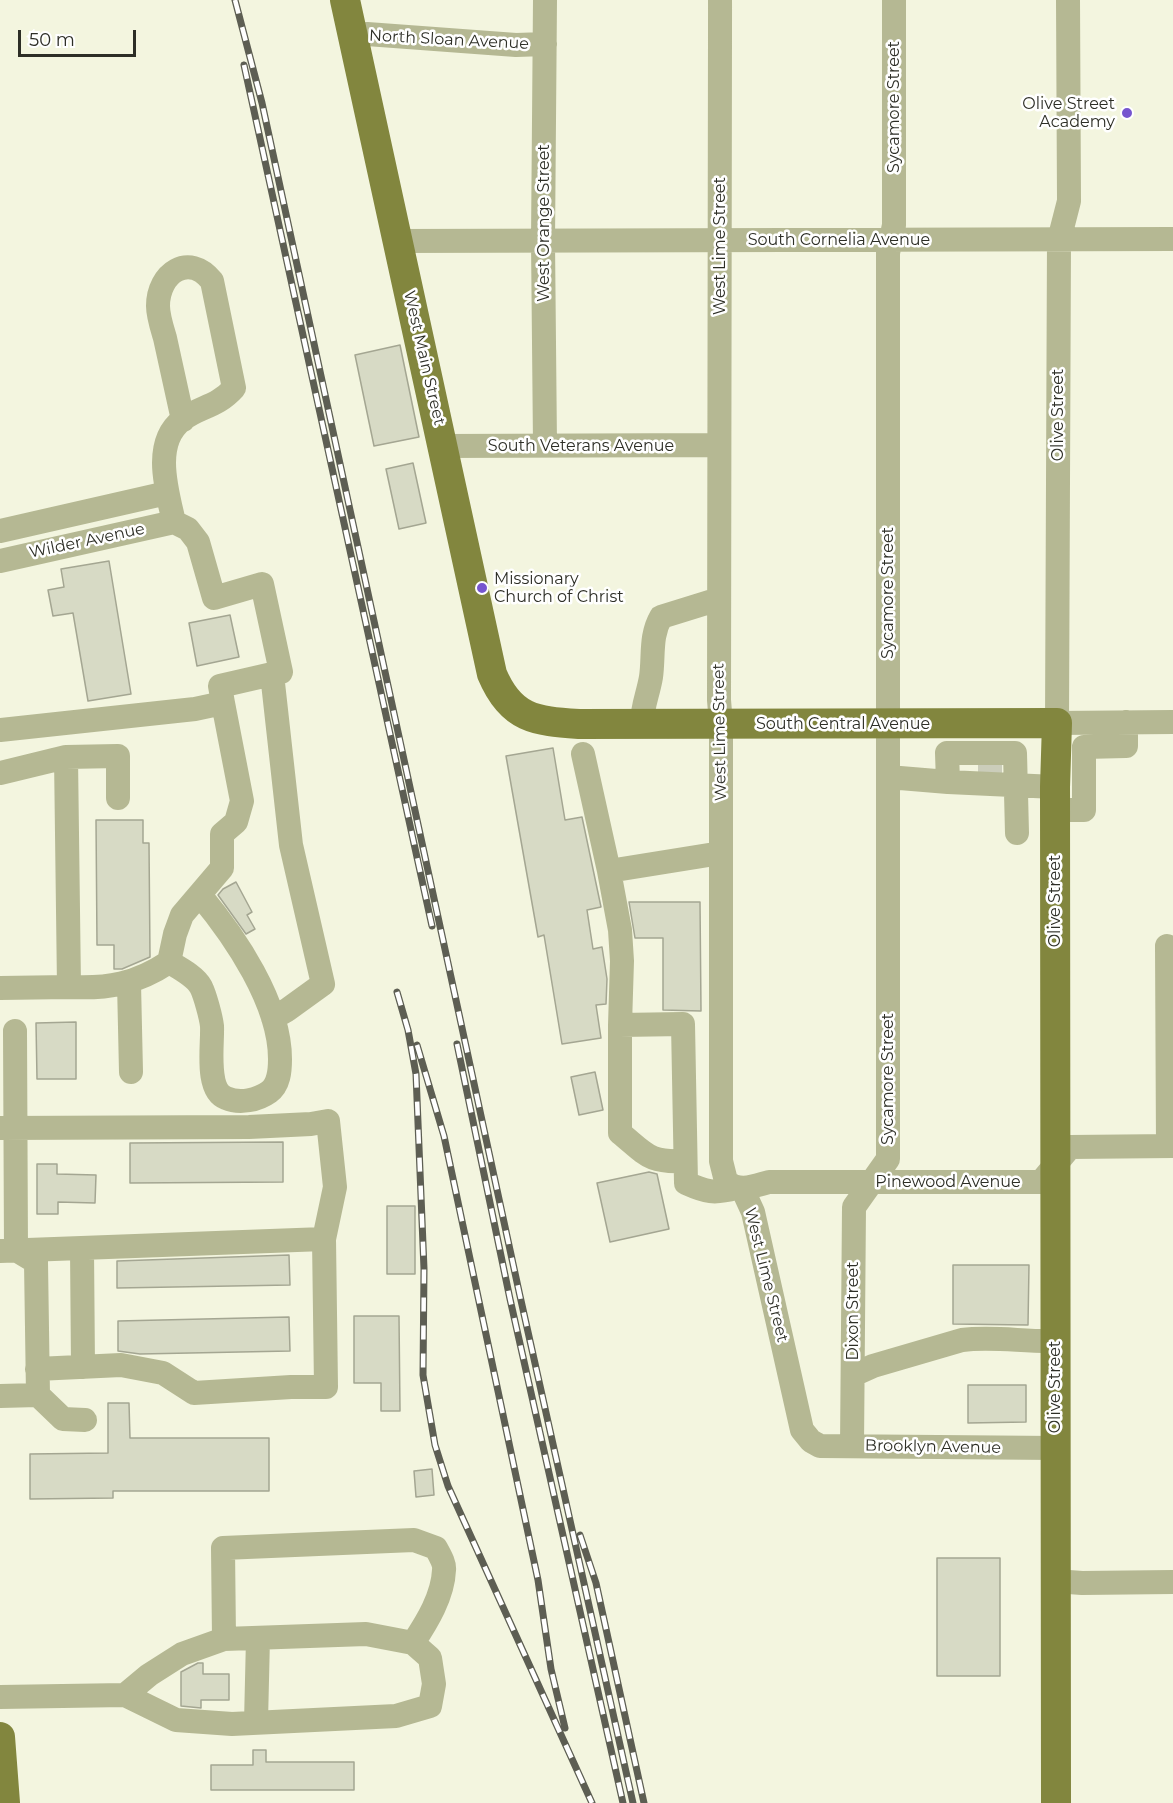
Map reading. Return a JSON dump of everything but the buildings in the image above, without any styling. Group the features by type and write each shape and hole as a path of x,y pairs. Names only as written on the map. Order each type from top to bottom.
{"main road":[{"name":"West Main Street","path":"345,0 492,674 499,690 516,709"},
{"name":"South Central Avenue","path":"516,709 530,718 547,722 579,724 946,723 990,759 1057,723"},
{"name":"Olive Street","path":"1056,1803 1055,799 1057,723"},
{"path":"0,1737 5,1803"}],"street":[{"name":"West Orange Street","path":"545,0 543,241 545,445"},
{"name":"West Lime Street","path":"720,0 721,1161 726,1181 739,1188 753,1212 802,1430 811,1441"},
{"name":"Sycamore Street","path":"873,1181 888,1160 888,253 894,225 894,0"},
{"name":"Olive Street","path":"1057,723 1059,240 1069,201 1068,0"},
{"name":"North Sloan Avenue","path":"354,37 367,34 516,45 545,44"},
{"name":"South Cornelia Avenue","path":"398,241 1173,239"},
{"path":"0,988 93,988 129,983 153,973 169,962 182,915 222,868 222,834 236,822 242,801 220,686 281,672 262,584 214,598 198,542 188,529 174,522 167,493 164,453 168,435 183,420 223,400 234,388 212,281 205,272 192,267 176,270 163,282 158,306 183,420"},
{"name":"South Veterans Avenue","path":"444,446 719,445"},
{"name":"Wilder Avenue","path":"0,531 167,493"},
{"name":"Wilder Avenue","path":"0,561 174,522"},
{"path":"642,724 642,708 651,678 655,628 661,617 719,599"},
{"path":"272,674 291,845 323,984 273,1018"},
{"path":"0,730 195,709 223,703"},
{"path":"947,753 990,759 1016,786 1084,810 1084,747 1126,746 1126,722"},
{"name":"South Central Avenue","path":"1057,723 1173,722"},
{"path":"946,723 948,782"},
{"path":"888,777 948,782 990,759 1014,753 1017,833"},
{"path":"583,754 620,930 622,961 620,1025 620,1133 649,1156 663,1162 685,1161 682,1024 620,1025"},
{"path":"0,773 66,757 118,756 118,798"},
{"path":"66,757 69,987"},
{"path":"609,871 721,853"},
{"path":"169,962 201,986 212,1024 212,1079 216,1091 226,1098 244,1100 261,1098 275,1088 280,1068 280,1041 267,998 225,925 200,895"},
{"path":"1167,946 1171,1146"},
{"path":"129,983 131,1072"},
{"path":"8,1250 7,1128 15,1031"},
{"path":"7,1128 249,1127 328,1121 335,1187 324,1239 326,1387 194,1393 163,1373 121,1365 37,1369"},
{"name":"Pinewood Avenue","path":"685,1161 686,1183 705,1191 720,1192 769,1182 1041,1182 1071,1147 1171,1146"},
{"name":"Dixon Street","path":"852,1446 854,1207 873,1181"},
{"path":"8,1250 324,1239"},
{"path":"82,1249 83,1367"},
{"path":"8,1250 36,1262 38,1395 63,1419 85,1420"},
{"path":"853,1375 873,1366 962,1340 975,1338 1028,1342 1055,1341"},
{"path":"0,1396 38,1395"},
{"name":"Brooklyn Avenue","path":"811,1441 820,1446 1055,1448"},
{"path":"224,1639 223,1548 414,1540 436,1548 445,1568 439,1594 427,1623 413,1643"},
{"path":"1055,1581 1173,1582"},
{"path":"0,1697 125,1695 176,1720 232,1724 396,1716 430,1707 434,1684 430,1658 413,1643 366,1634 224,1639 182,1654 149,1675 125,1695"},
{"path":"256,1722 258,1638"}],"tunnel":[{"path":"990,760 990,778"}],"railway":[{"path":"235,0 262,103 520,1296 633,1803"},
{"path":"244,65 432,926"},
{"path":"397,992 408,1030 416,1074 424,1269 423,1375 435,1445 448,1486 592,1803"},
{"path":"457,1044 510,1299 623,1803"},
{"path":"417,1045 444,1136 538,1580 551,1669 565,1728"},
{"path":"580,1535 596,1583 644,1803"}],"place":[{"name":"Olive Street Academy","path":"1127,113"},
{"name":"Missionary Church of Christ","path":"482,588"}]}
